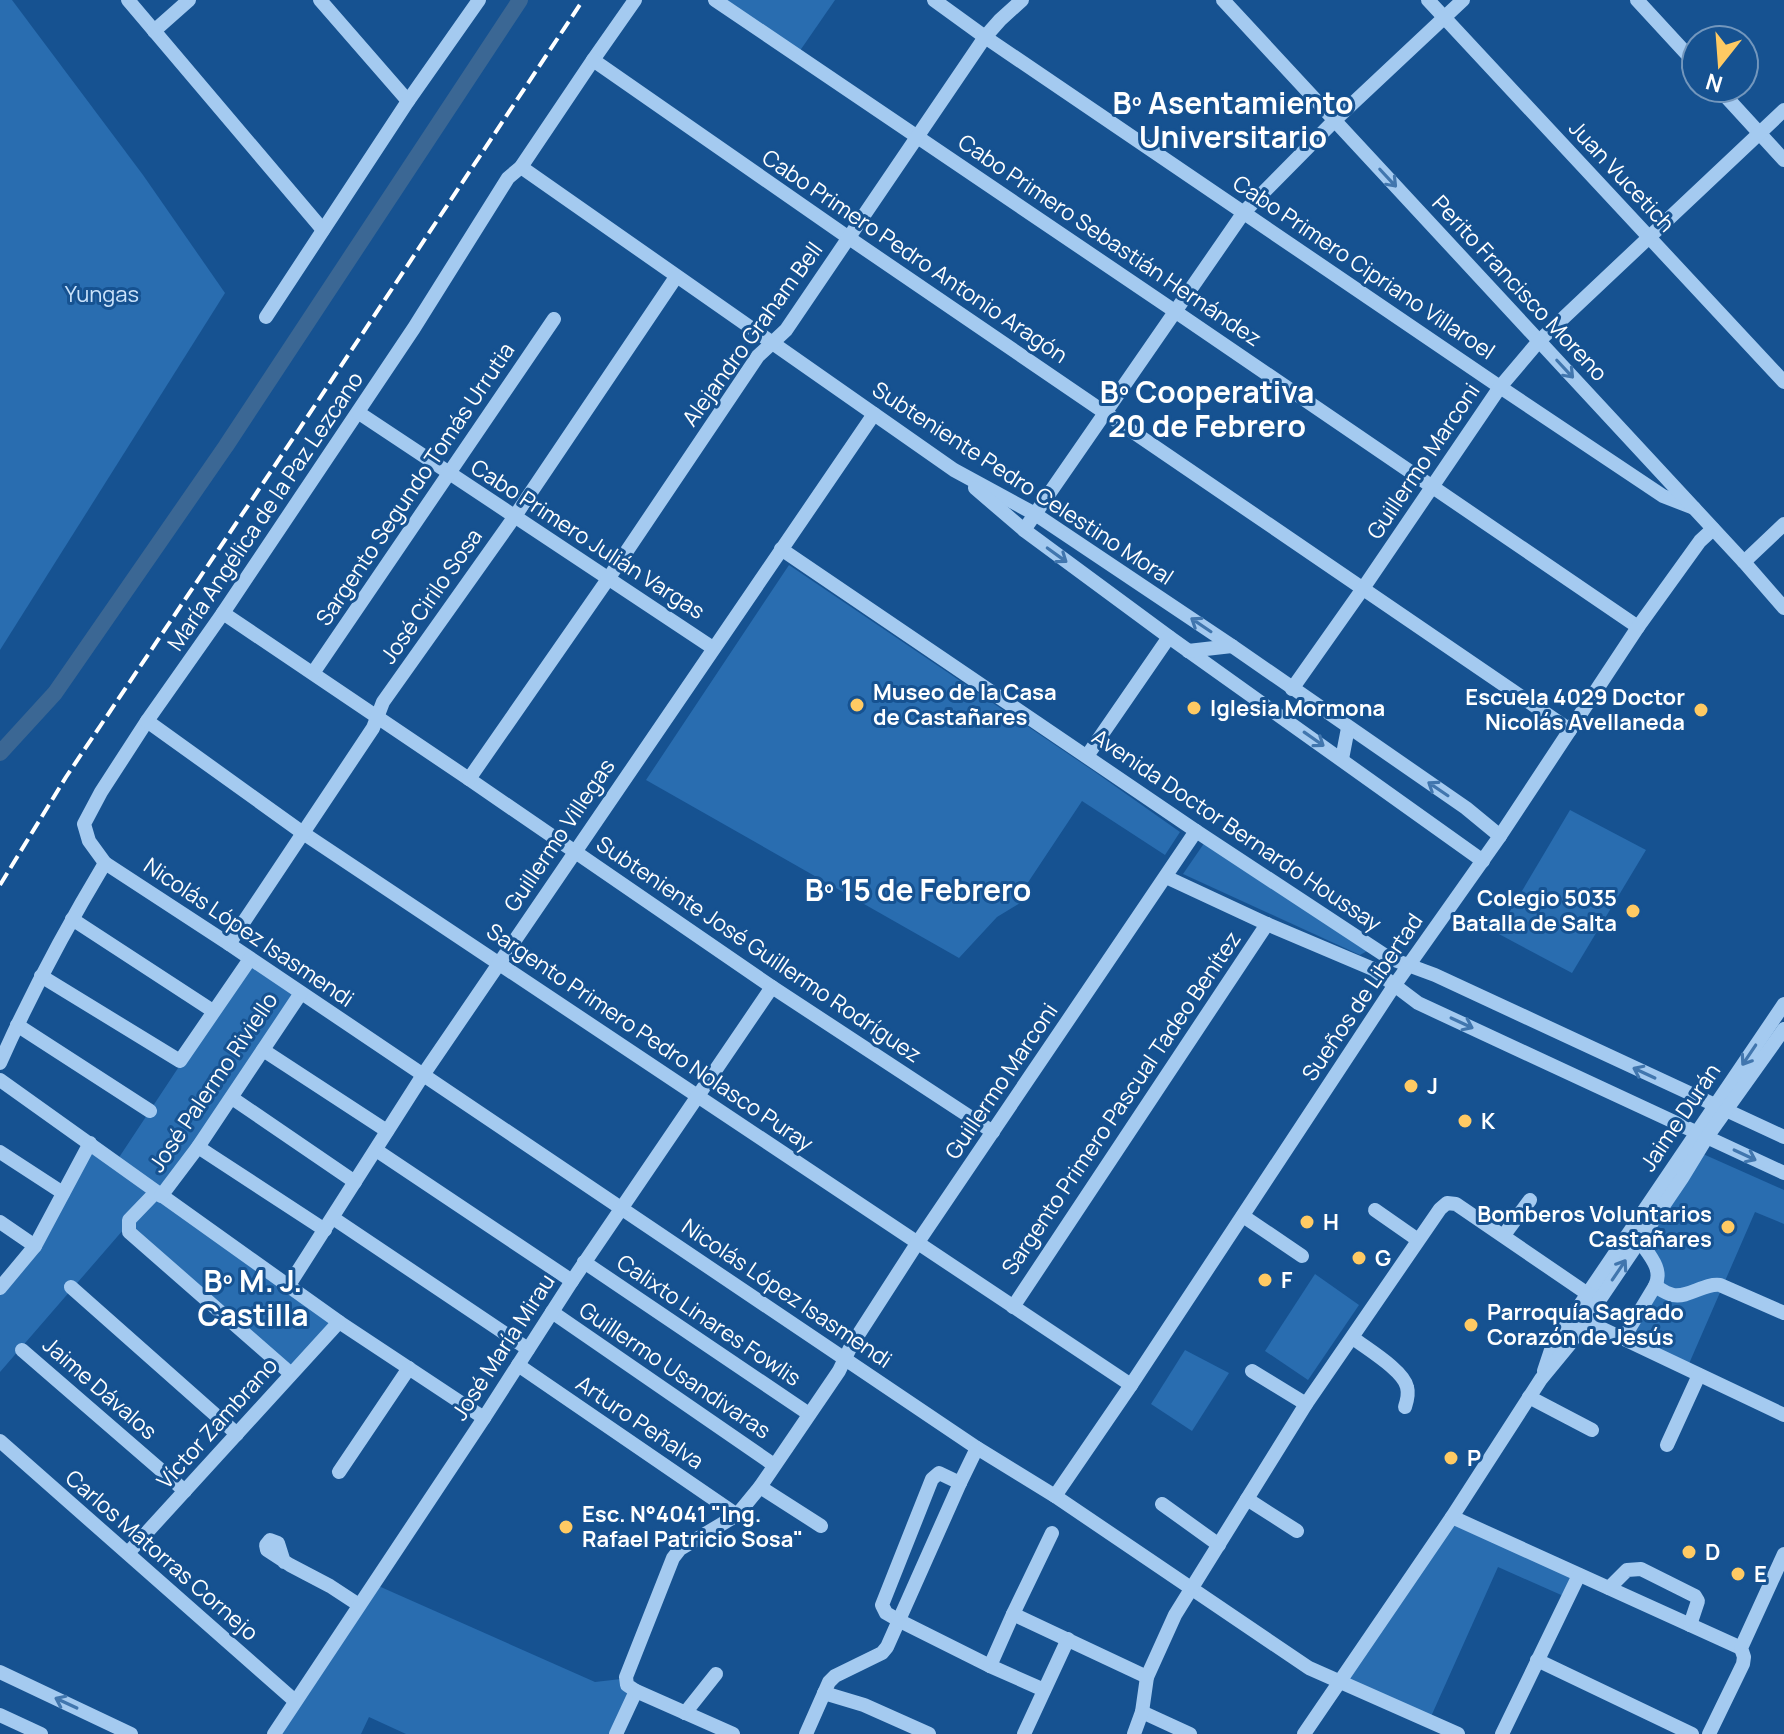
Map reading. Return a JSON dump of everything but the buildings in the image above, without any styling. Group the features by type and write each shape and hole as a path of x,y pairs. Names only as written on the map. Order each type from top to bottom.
{"street":[{"path":"128,0 323,230"},
{"path":"154,31 189,0"},
{"path":"320,0 408,101"},
{"path":"266,317 408,101 479,0"},
{"name":"María Angélica de la Paz Lezcano","path":"105,863 89,841 84,824 101,792 359,413 508,178 521,167 635,0"},
{"name":"Cabo Primero Cipriano Villaroel","path":"934,0 1663,496 1694,508"},
{"name":"Alejandro Graham Bell","path":"469,779 758,356 786,330 985,37 1022,0"},
{"name":"Perito Francisco Moreno","path":"1223,0 1784,608"},
{"name":"Juan Vucetich","path":"1428,0 1784,382"},
{"path":"1024,530 1255,198 1463,0"},
{"path":"1637,0 1680,47"},
{"name":"Cabo Primero Sebastián Hernández","path":"717,1 1638,627"},
{"name":"Cabo Primero Pedro Antonio Aragón","path":"593,60 1570,730"},
{"path":"1733,104 1784,160"},
{"name":"Guillermo Marconi","path":"1292,689 1500,387 1539,341 1784,110"},
{"name":"Subteniente Pedro Celestino Moral","path":"521,167 954,470 1035,514 1232,646 1466,808 1500,836"},
{"name":"José Cirilo Sosa","path":"229,944 373,728 383,702 515,516 676,277"},
{"name":"Sargento Segundo Tomás Urrutia","path":"313,673 554,319"},
{"name":"Cabo Primero Julián Vargas","path":"359,413 713,648"},
{"name":"Guillermo Villegas","path":"289,1285 423,1075 874,414"},
{"path":"954,470 1024,530 1483,861"},
{"path":"1744,562 1784,524"},
{"name":"Sueños de Libertad","path":"1055,1496 1394,986 1500,836 1638,627 1700,541 1713,529"},
{"name":"Avenida Doctor Bernardo Houssay","path":"781,549 1389,958 1435,975 1784,1137"},
{"name":"Subteniente José Guillermo Rodríguez","path":"223,613 772,987 993,1132"},
{"path":"1087,756 1169,637"},
{"path":"1188,651 1232,646"},
{"name":"Sargento Primero Pedro Nolasco Puray","path":"147,721 303,833 1131,1385"},
{"path":"1342,759 1348,728"},
{"name":"Guillermo Marconi","path":"636,1691 627,1685 626,1677 673,1558 680,1549 737,1515 760,1487 839,1371 844,1357 918,1242 1196,831"},
{"path":"0,1063 41,976 105,863"},
{"name":"Nicolás López Isasmendi","path":"105,863 1309,1668 1458,1734"},
{"name":"Avenida Doctor Bernardo Houssay","path":"1166,877 1373,969 1418,1003 1784,1173"},
{"path":"72,919 213,1011"},
{"name":"Sargento Primero Pascual Tadeo Benítez","path":"1013,1307 1267,924"},
{"path":"41,976 180,1061 250,959"},
{"name":"José María Mirau","path":"274,1734 620,1208 772,987"},
{"name":"José Palermo Riviello","path":"290,1373 129,1232 129,1220 158,1194 198,1147 301,993"},
{"name":"Jaime Durán","path":"1721,1108 1784,1004"},
{"path":"17,1025 150,1111"},
{"name":"Jaime Durán","path":"1304,1734 1452,1517 1541,1379 1586,1321 1593,1298 1702,1135 1784,1029"},
{"path":"263,1050 387,1131"},
{"path":"0,1080 339,1322 484,1418"},
{"path":"232,1098 355,1182"},
{"name":"Jaime Durán","path":"1541,1379 1551,1350 1639,1240 1682,1178 1702,1135"},
{"path":"0,1288 35,1246 90,1143"},
{"path":"198,1147 329,1224 528,1349"},
{"path":"376,1150 572,1281"},
{"path":"0,1152 63,1193"},
{"path":"1504,1235 1530,1200"},
{"path":"1134,1734 1142,1712 1147,1677 1175,1615 1306,1404 1440,1209 1447,1203 1456,1204 1593,1298"},
{"path":"1375,1210 1418,1240"},
{"path":"1243,1216 1302,1256"},
{"path":"0,1222 35,1246"},
{"path":"1623,1339 1658,1279 1657,1268 1639,1240"},
{"name":"Calixto Linares Fowlis","path":"584,1262 809,1414"},
{"path":"1655,1286 1678,1296 1712,1284 1720,1285 1784,1313"},
{"path":"71,1287 237,1434"},
{"name":"Guillermo Usandivaras","path":"552,1312 774,1465"},
{"path":"1586,1321 1784,1415"},
{"name":"Víctor Zambrano","path":"128,1553 339,1322"},
{"path":"1353,1338 1401,1374 1407,1385 1405,1407"},
{"name":"Jaime Dávalos","path":"22,1350 185,1491"},
{"name":"Arturo Peñalva","path":"518,1365 737,1515"},
{"path":"339,1472 409,1368"},
{"path":"1252,1371 1306,1404"},
{"path":"1667,1445 1699,1375"},
{"path":"1529,1397 1592,1430"},
{"name":"Carlos Matorras Cornejo","path":"0,1441 295,1701"},
{"path":"806,1734 829,1682 882,1653 887,1647 977,1448"},
{"path":"960,1483 939,1473 932,1479 882,1605 886,1613 900,1621 1044,1690"},
{"path":"760,1487 821,1526"},
{"path":"1247,1499 1297,1531"},
{"path":"1162,1504 1219,1545"},
{"path":"1452,1517 1741,1648"},
{"path":"990,1666 1052,1533"},
{"path":"1709,1734 1743,1664 1741,1648 1779,1579 1784,1554"},
{"path":"284,1562 359,1605"},
{"path":"1609,1588 1627,1570 1641,1569 1695,1596 1698,1601 1690,1625"},
{"path":"1502,1734 1579,1575"},
{"path":"1013,1614 1147,1677"},
{"path":"1024,1734 1068,1639"},
{"path":"1537,1660 1692,1734"},
{"path":"0,1672 131,1734"},
{"path":"685,1713 716,1674"},
{"path":"616,1734 636,1691 728,1733"},
{"path":"824,1693 864,1705 929,1734"},
{"path":"1142,1712 1190,1734"},
{"path":"0,1715 41,1734"}],"green space":[{"name":"Yungas","path":"0,0 12,0 143,175 225,293 0,650"},
{"path":"718,0 835,0 797,55"},
{"path":"789,565 1180,832 1165,855 1082,801 1021,893 1025,900 997,917 959,958 646,780"},
{"path":"1570,810 1646,850 1572,973 1497,933"},
{"path":"1205,842 1369,950 1360,955 1183,874"},
{"path":"250,959 301,993 161,1196 339,1322 290,1373 129,1232 130,1222 0,1372 0,1288 35,1246 90,1143 116,1162"},
{"path":"1703,1154 1784,1190 1784,1224 1755,1212 1688,1366 1626,1341 1655,1286 1657,1268 1639,1240"},
{"path":"1315,1274 1359,1305 1308,1380 1265,1351"},
{"path":"1185,1350 1229,1373 1192,1431 1151,1404"},
{"path":"1450,1521 1579,1575 1568,1598 1498,1567 1429,1721 1340,1681"},
{"path":"374,1584 595,1682 621,1679 636,1691 616,1734 406,1734 369,1717 361,1734 276,1734"}],"waterway":[{"path":"0,753 55,693 226,446 520,0"}],"railway":[{"path":"0,885 66,777 583,0"}],"place":[{"name":"Museo de la Casa de Castañares","path":"857,705"},
{"name":"Iglesia Mormona","path":"1194,708"},
{"name":"Escuela 4029 Doctor Nicolás Avellaneda","path":"1701,710"},
{"name":"Colegio 5035 Batalla de Salta","path":"1633,911"},
{"name":"J","path":"1411,1086"},
{"name":"K","path":"1465,1121"},
{"name":"H","path":"1307,1222"},
{"name":"Bomberos Voluntarios Castañares","path":"1728,1227"},
{"name":"G","path":"1359,1258"},
{"name":"F","path":"1265,1280"},
{"name":"Parroquía Sagrado Corazón de Jesús","path":"1471,1325"},
{"name":"P","path":"1451,1458"},
{"name":"Esc. N°4041 \"Ing. Rafael Patricio Sosa\"","path":"566,1527"},
{"name":"D","path":"1689,1552"},
{"name":"E","path":"1738,1574"}],"district":[{"name":"Bº Asentamiento Universitario","path":"1233,119"},
{"name":"Bº Cooperativa 20 de Febrero","path":"1207,408"},
{"name":"Bº 15 de Febrero","path":"918,889"},
{"name":"Bº M. J. Castilla","path":"253,1297"}]}
